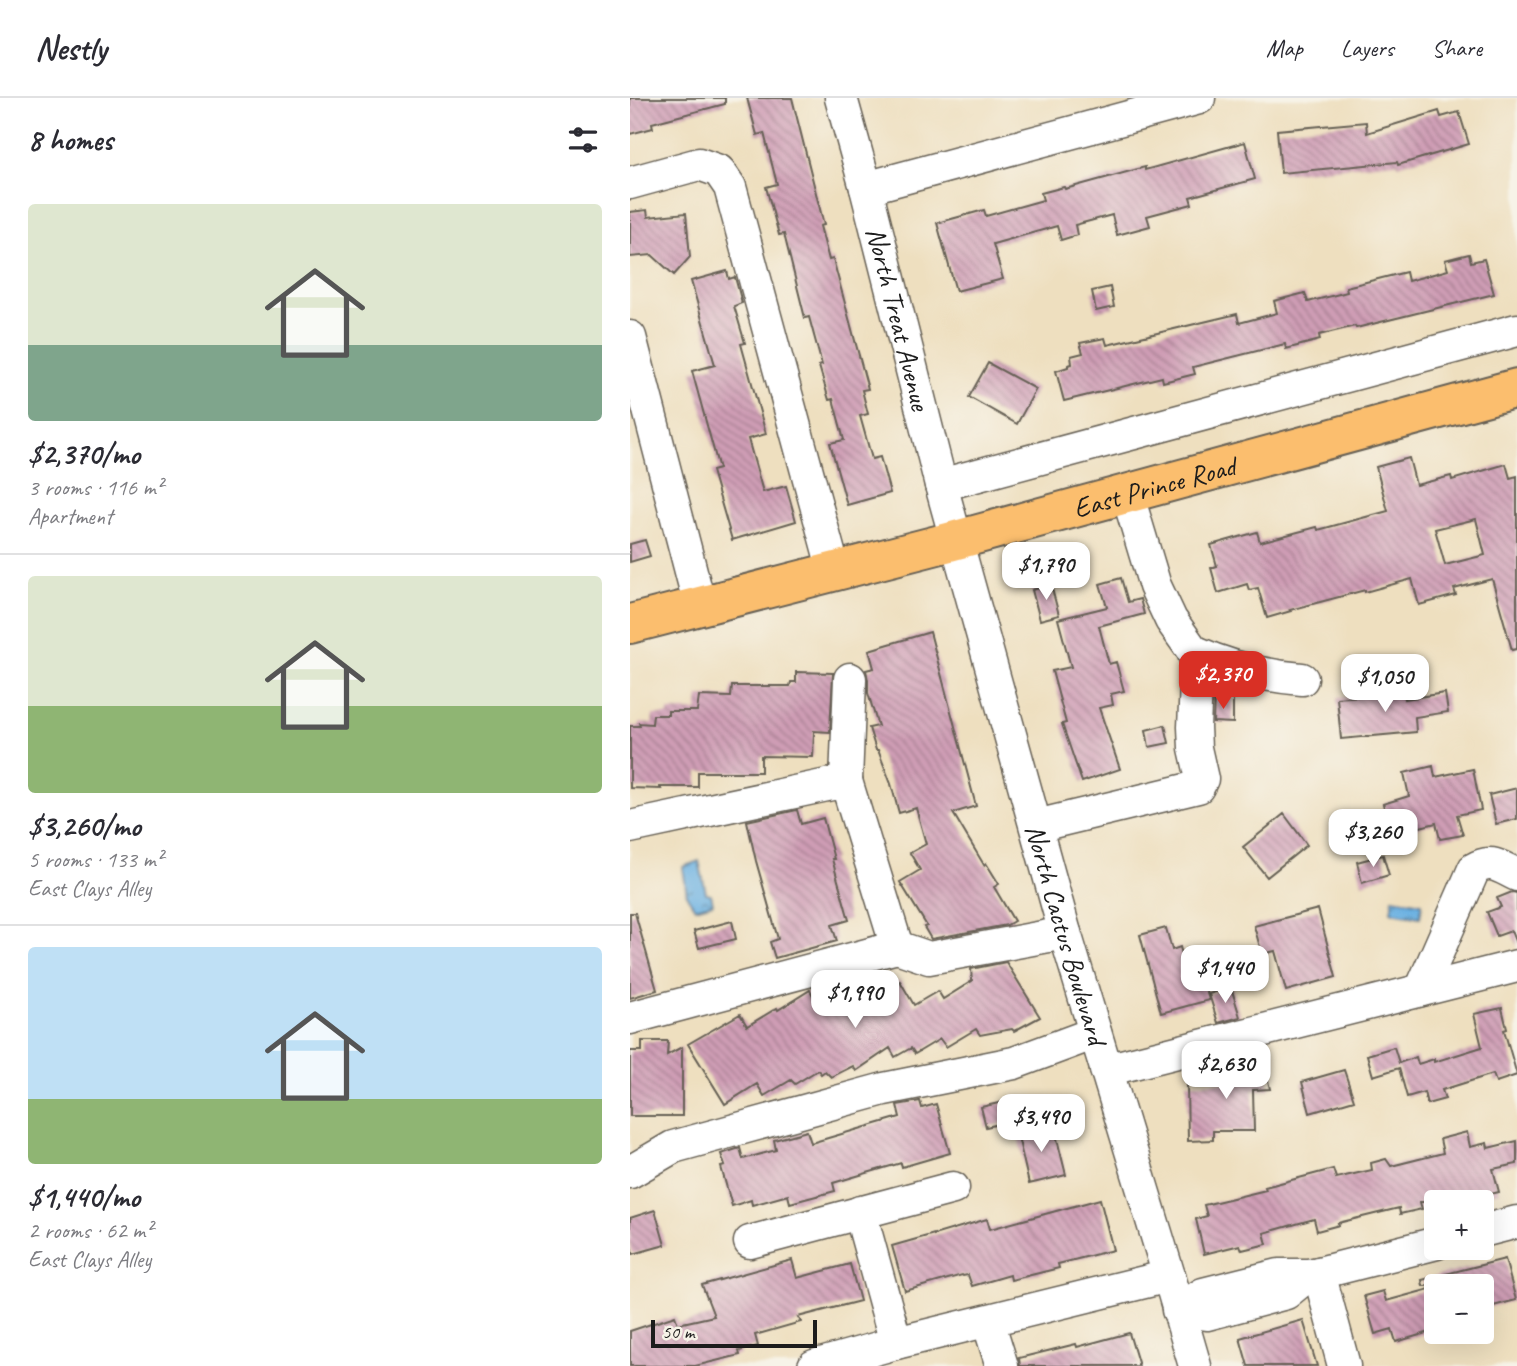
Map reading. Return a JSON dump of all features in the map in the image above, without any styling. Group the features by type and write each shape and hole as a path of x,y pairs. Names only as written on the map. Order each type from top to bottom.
{"main road":[{"name":"East Prince Road","path":"630,624 1516,394"}],"street":[{"name":"North Treat Avenue","path":"841,98 957,539"},
{"path":"866,188 1121,108 1199,98"},
{"path":"630,183 699,164 719,171 730,187 834,571"},
{"name":"East Prince Road","path":"941,485 1517,330"},
{"path":"630,337 700,606"},
{"path":"1036,826 1198,786 1202,779 1195,748 1196,663 1193,651 1171,620 1155,586 1127,493"},
{"name":"North Cactus Boulevard","path":"957,539 1065,933 1195,1366"},
{"path":"1193,651 1232,667 1275,677 1302,679"},
{"path":"850,679 846,780 897,947"},
{"path":"630,827 846,780"},
{"path":"1421,990 1474,869 1490,862 1517,874"},
{"path":"630,1018 897,947 929,958 1065,933"},
{"path":"1106,1070 1517,967"},
{"path":"630,1172 673,1147 884,1090 1014,1063 1095,1033"},
{"path":"750,1242 953,1188"},
{"path":"860,1213 896,1343"},
{"path":"1494,1228 1517,1222"},
{"path":"1178,1310 1203,1294 1279,1275 1313,1274 1424,1246"},
{"path":"1313,1274 1344,1366"},
{"path":"814,1366 896,1343 1169,1276"},
{"path":"988,1321 1002,1366"}],"water":[{"path":"699,861 706,893 711,894 713,903 695,908 687,896 683,867"},
{"path":"1393,898 1422,903 1420,917 1391,912"}],"building":[{"path":"630,98 725,98 725,104 652,123 653,128 630,134"},
{"path":"747,98 792,98 824,225 820,226 829,260 833,259 868,389 862,390 868,414 860,416 872,459 880,457 890,493 847,505 830,443 844,440 833,399 829,400 819,366 822,365 809,317 805,318 784,234 779,235 766,187 777,184 764,133 757,135"},
{"path":"1439,111 1441,117 1459,112 1469,144 1398,165 1397,162 1281,173 1277,130 1366,122 1367,133"},
{"path":"1245,142 1255,179 1190,197 1192,204 1147,216 1150,226 1117,235 1112,215 1075,225 1077,235 1061,240 1057,226 993,244 1003,279 956,291 937,223 984,210 986,216 1043,200 1041,193 1145,167 1145,170"},
{"path":"647,210 648,217 686,213 690,257 674,275 652,255 630,257 630,212"},
{"path":"1469,254 1471,262 1484,259 1494,294 1319,335 1320,340 1286,349 1285,344 1193,367 1195,374 1163,382 1162,377 1064,401 1056,371 1072,364 1071,356 1083,353 1080,343 1105,338 1107,345 1237,314 1239,323 1277,313 1274,301 1305,293 1308,302 1347,292 1346,287 1406,272 1408,281 1448,270 1445,260"},
{"path":"727,271 729,279 735,277 742,303 734,306 745,343 741,344 766,434 748,439 763,492 786,486 796,521 732,540 712,471 719,469 692,371 715,365 691,281"},
{"path":"1110,287 1114,307 1096,311 1092,291"},
{"path":"988,363 1036,389 1017,424 969,397"},
{"path":"1409,458 1416,485 1451,476 1452,480 1506,464 1510,478 1517,476 1517,649 1512,650 1492,579 1454,589 1456,595 1419,605 1412,579 1267,618 1258,588 1249,590 1247,584 1218,593 1211,568 1217,566 1211,545 1257,532 1260,542 1388,511 1376,467","holes":["1476,519 1485,555 1445,565 1435,529"]},
{"path":"645,540 650,556 630,562 630,544"},
{"path":"1121,578 1128,602 1140,599 1144,614 1099,626 1109,664 1116,662 1124,691 1111,694 1113,705 1099,708 1120,769 1082,782 1062,724 1066,723 1052,671 1071,667 1058,619 1107,607 1100,584"},
{"path":"1051,585 1059,615 1040,620 1032,590"},
{"path":"930,632 976,806 953,813 984,865 986,863 999,884 994,887 1014,921 1007,925 931,939 924,927 927,926 900,882 920,870 910,853 926,844 916,808 899,813 891,784 876,750 869,728 878,726 868,693 866,670 874,668 869,650"},
{"path":"796,672 833,673 830,732 814,731 813,757 761,756 761,772 698,772 698,787 630,788 630,726 640,726 639,723 652,724 653,715 668,715 668,711 697,711 699,696 731,697 732,686 790,686 791,682 796,682"},
{"path":"1404,692 1405,699 1445,693 1448,712 1415,717 1416,732 1341,739 1337,698"},
{"path":"1214,698 1233,699 1233,723 1213,722"},
{"path":"1165,725 1169,743 1149,747 1146,730"},
{"path":"1433,766 1435,777 1473,769 1481,810 1457,815 1463,835 1440,839 1436,823 1392,834 1383,804 1409,796 1404,773"},
{"path":"1517,788 1517,819 1496,824 1489,795"},
{"path":"797,810 801,824 823,818 849,920 832,925 837,941 775,958 770,942 778,939 747,821"},
{"path":"1284,814 1307,845 1267,877 1243,847"},
{"path":"1383,855 1389,875 1362,883 1357,862"},
{"path":"1512,892 1517,893 1517,946 1511,931 1497,936 1487,912 1501,907 1497,898"},
{"path":"1318,909 1336,977 1286,991 1275,951 1262,954 1254,926"},
{"path":"630,913 635,913 657,990 630,998"},
{"path":"732,921 736,939 699,948 694,931"},
{"path":"1166,928 1172,950 1180,947 1190,983 1203,980 1209,1000 1161,1013 1140,935"},
{"path":"1006,962 1040,1017 1014,1031 1012,1029 980,1035 976,1029 946,1047 940,1039 915,1054 911,1048 895,1057 890,1048 856,1071 853,1066 831,1077 825,1071 821,1074 818,1070 795,1084 791,1080 764,1096 757,1084 725,1104 688,1044 740,1014 747,1026 810,990 817,1003 837,991 840,995 868,978 879,993 900,981 914,1005 938,991 943,999 972,981 971,969"},
{"path":"1231,987 1240,1017 1218,1023 1209,994"},
{"path":"1502,1008 1507,1029 1504,1030 1517,1075 1496,1082 1493,1074 1442,1090 1445,1099 1427,1104 1424,1092 1407,1097 1399,1068 1373,1076 1367,1055 1394,1047 1399,1063 1416,1057 1418,1064 1434,1059 1434,1062 1482,1047 1474,1014"},
{"path":"642,1041 668,1041 667,1055 682,1047 682,1116 630,1116 630,1051 642,1051"},
{"path":"1261,1052 1270,1089 1253,1090 1254,1131 1213,1131 1213,1140 1188,1141 1187,1083 1242,1082 1235,1059"},
{"path":"1344,1070 1354,1100 1310,1113 1302,1082"},
{"path":"1012,1100 1017,1120 986,1127 981,1107"},
{"path":"920,1101 922,1108 936,1104 950,1153 902,1167 901,1163 833,1183 835,1191 790,1203 788,1195 752,1205 751,1200 732,1206 721,1167 725,1166 721,1154 740,1148 743,1159 776,1150 774,1140 807,1131 811,1143 900,1117 897,1105"},
{"path":"1053,1123 1066,1175 1029,1184 1017,1132"},
{"path":"1467,1132 1470,1147 1487,1143 1488,1148 1517,1141 1517,1164 1493,1169 1499,1192 1424,1190 1424,1202 1420,1202 1422,1209 1400,1214 1399,1208 1317,1231 1314,1219 1264,1233 1267,1244 1242,1250 1240,1245 1204,1254 1196,1219 1207,1216 1204,1205 1266,1190 1265,1187 1333,1169 1336,1178 1372,1170 1371,1163 1386,1159 1391,1166 1443,1153 1440,1139"},
{"path":"1100,1199 1113,1250 1011,1280 1010,1275 972,1286 968,1275 962,1275 905,1291 892,1246 987,1219 990,1229"},
{"path":"655,1210 665,1245 633,1254 630,1218"},
{"path":"1505,1259 1516,1300 1494,1306 1494,1274 1446,1274"},
{"path":"792,1260 797,1278 850,1264 860,1301 798,1317 801,1322 755,1335 758,1346 739,1351 740,1355 695,1366 630,1366 630,1331 675,1316 678,1324 714,1316 702,1285"},
{"path":"1383,1291 1386,1301 1424,1291 1424,1334 1396,1342 1392,1329 1375,1334 1364,1296"},
{"path":"1303,1320 1317,1366 1248,1366 1240,1338"},
{"path":"1129,1333 1139,1366 1020,1366 1019,1358 1076,1344 1077,1347"}]}
